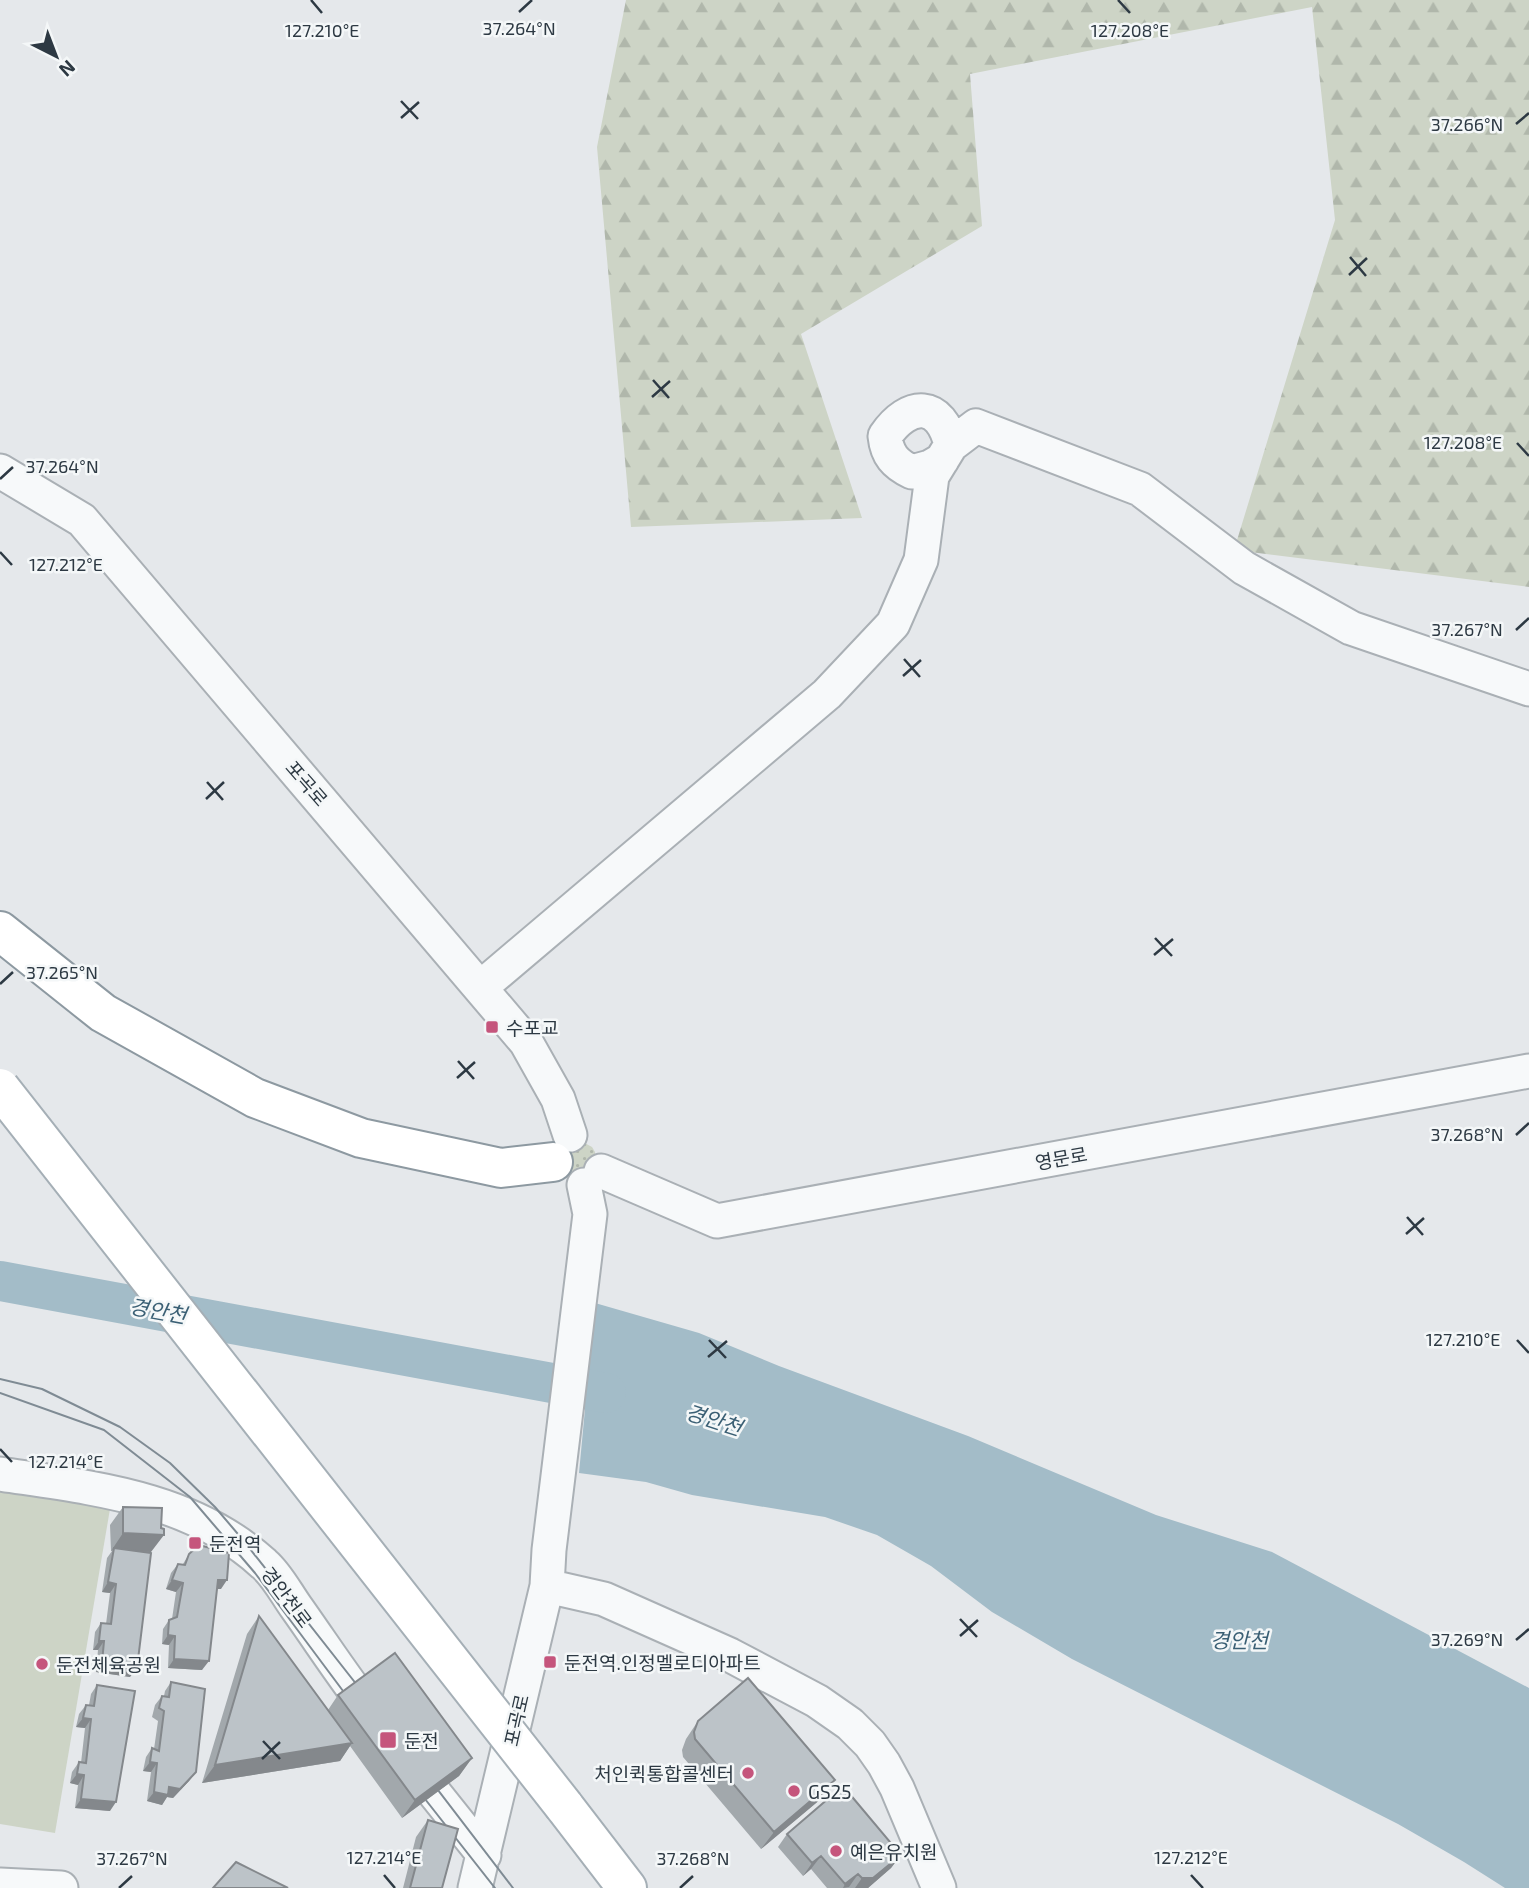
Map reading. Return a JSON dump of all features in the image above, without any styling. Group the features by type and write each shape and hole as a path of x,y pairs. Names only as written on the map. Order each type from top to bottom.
{"main road":[{"path":"0,931 103,1013 255,1098 361,1138 501,1168 561,1148"},
{"path":"0,1088 627,1888"}],"street":[{"path":"481,987 827,694 893,624 921,560 932,476 947,453 976,426 1140,489 1244,568 1351,628 1529,689"},
{"name":"포곡로","path":"0,471 82,520 481,987 526,1042 558,1099 561,1148"},
{"name":"영문로","path":"593,1178 718,1221 1529,1071"},
{"path":"582,1133 598,1141 605,1158 593,1178 566,1182 559,1177 561,1148 582,1133"},
{"name":"포곡로","path":"475,1888 547,1587 549,1550 593,1178"},
{"name":"경안천로","path":"0,1474 110,1490 145,1499 192,1516 228,1536 266,1565 368,1709 484,1855"},
{"path":"547,1587 604,1599 730,1655 817,1702 850,1724 870,1744 884,1764 897,1788 939,1888"},
{"path":"0,1885 61,1888"}],"green space":[{"path":"626,0 1529,0 1529,587 1234,550 1335,220 1312,7 970,74 982,226 801,334 862,518 631,527 597,147"},
{"path":"581,1141 592,1147 595,1164 576,1177 566,1171 562,1153"},
{"name":"둔전체육공원","path":"0,1491 111,1503 55,1833 0,1824"}],"water":[{"name":"경안천","path":"595,1303 699,1333 779,1366 968,1436 1156,1515 1272,1552 1529,1688 1529,1888 1505,1888 1398,1824 1072,1659 992,1612 931,1566 877,1535 825,1517 692,1495 646,1482 579,1473"}],"building":[{"path":"123,1507 162,1508 161,1528 164,1529 164,1535 123,1533"},
{"path":"199,1545 229,1553 227,1580 218,1580 209,1661 174,1659 175,1636 168,1635 169,1620 177,1617 183,1583 172,1580 178,1564 185,1565 189,1554"},
{"path":"114,1548 151,1553 137,1668 102,1663 104,1641 99,1641 101,1623 111,1624 116,1584 108,1582"},
{"path":"259,1616 352,1743 215,1765"},
{"path":"395,1653 472,1758 415,1800 338,1695"},
{"path":"748,1678 835,1780 774,1832 695,1739 694,1732 698,1721"},
{"path":"171,1682 205,1689 196,1772 180,1789 169,1787 168,1795 154,1792 157,1763 150,1762 152,1748 159,1751 164,1711 159,1708 162,1696 169,1697"},
{"path":"97,1685 135,1691 116,1802 81,1799 84,1775 77,1774 79,1762 86,1763 91,1719 83,1718 86,1705 94,1706"},
{"path":"843,1786 901,1855 873,1878 862,1878 858,1874 845,1884 821,1856 812,1863 787,1834"},
{"path":"428,1820 458,1829 442,1888 410,1888"},
{"path":"236,1862 288,1888 213,1888"}],"waterway":[{"name":"경안천","path":"0,1281 606,1393"}],"tram line":[{"path":"0,1379 42,1389 120,1427 170,1463 215,1507 243,1540 368,1699"},
{"path":"0,1393 104,1430 190,1497 255,1573 355,1707"},
{"path":"428,1777 513,1888"},
{"path":"414,1785 495,1888"}],"place":[{"name":"수포교","path":"492,1027"},
{"name":"둔전역","path":"195,1543"},
{"name":"둔전역.인정멜로디아파트","path":"550,1662"},
{"name":"둔전체육공원","path":"42,1664"},
{"name":"둔전","path":"388,1740"},
{"name":"처인퀵통합콜센터","path":"748,1773"},
{"name":"GS25","path":"794,1791"},
{"name":"예은유치원","path":"836,1851"}]}
